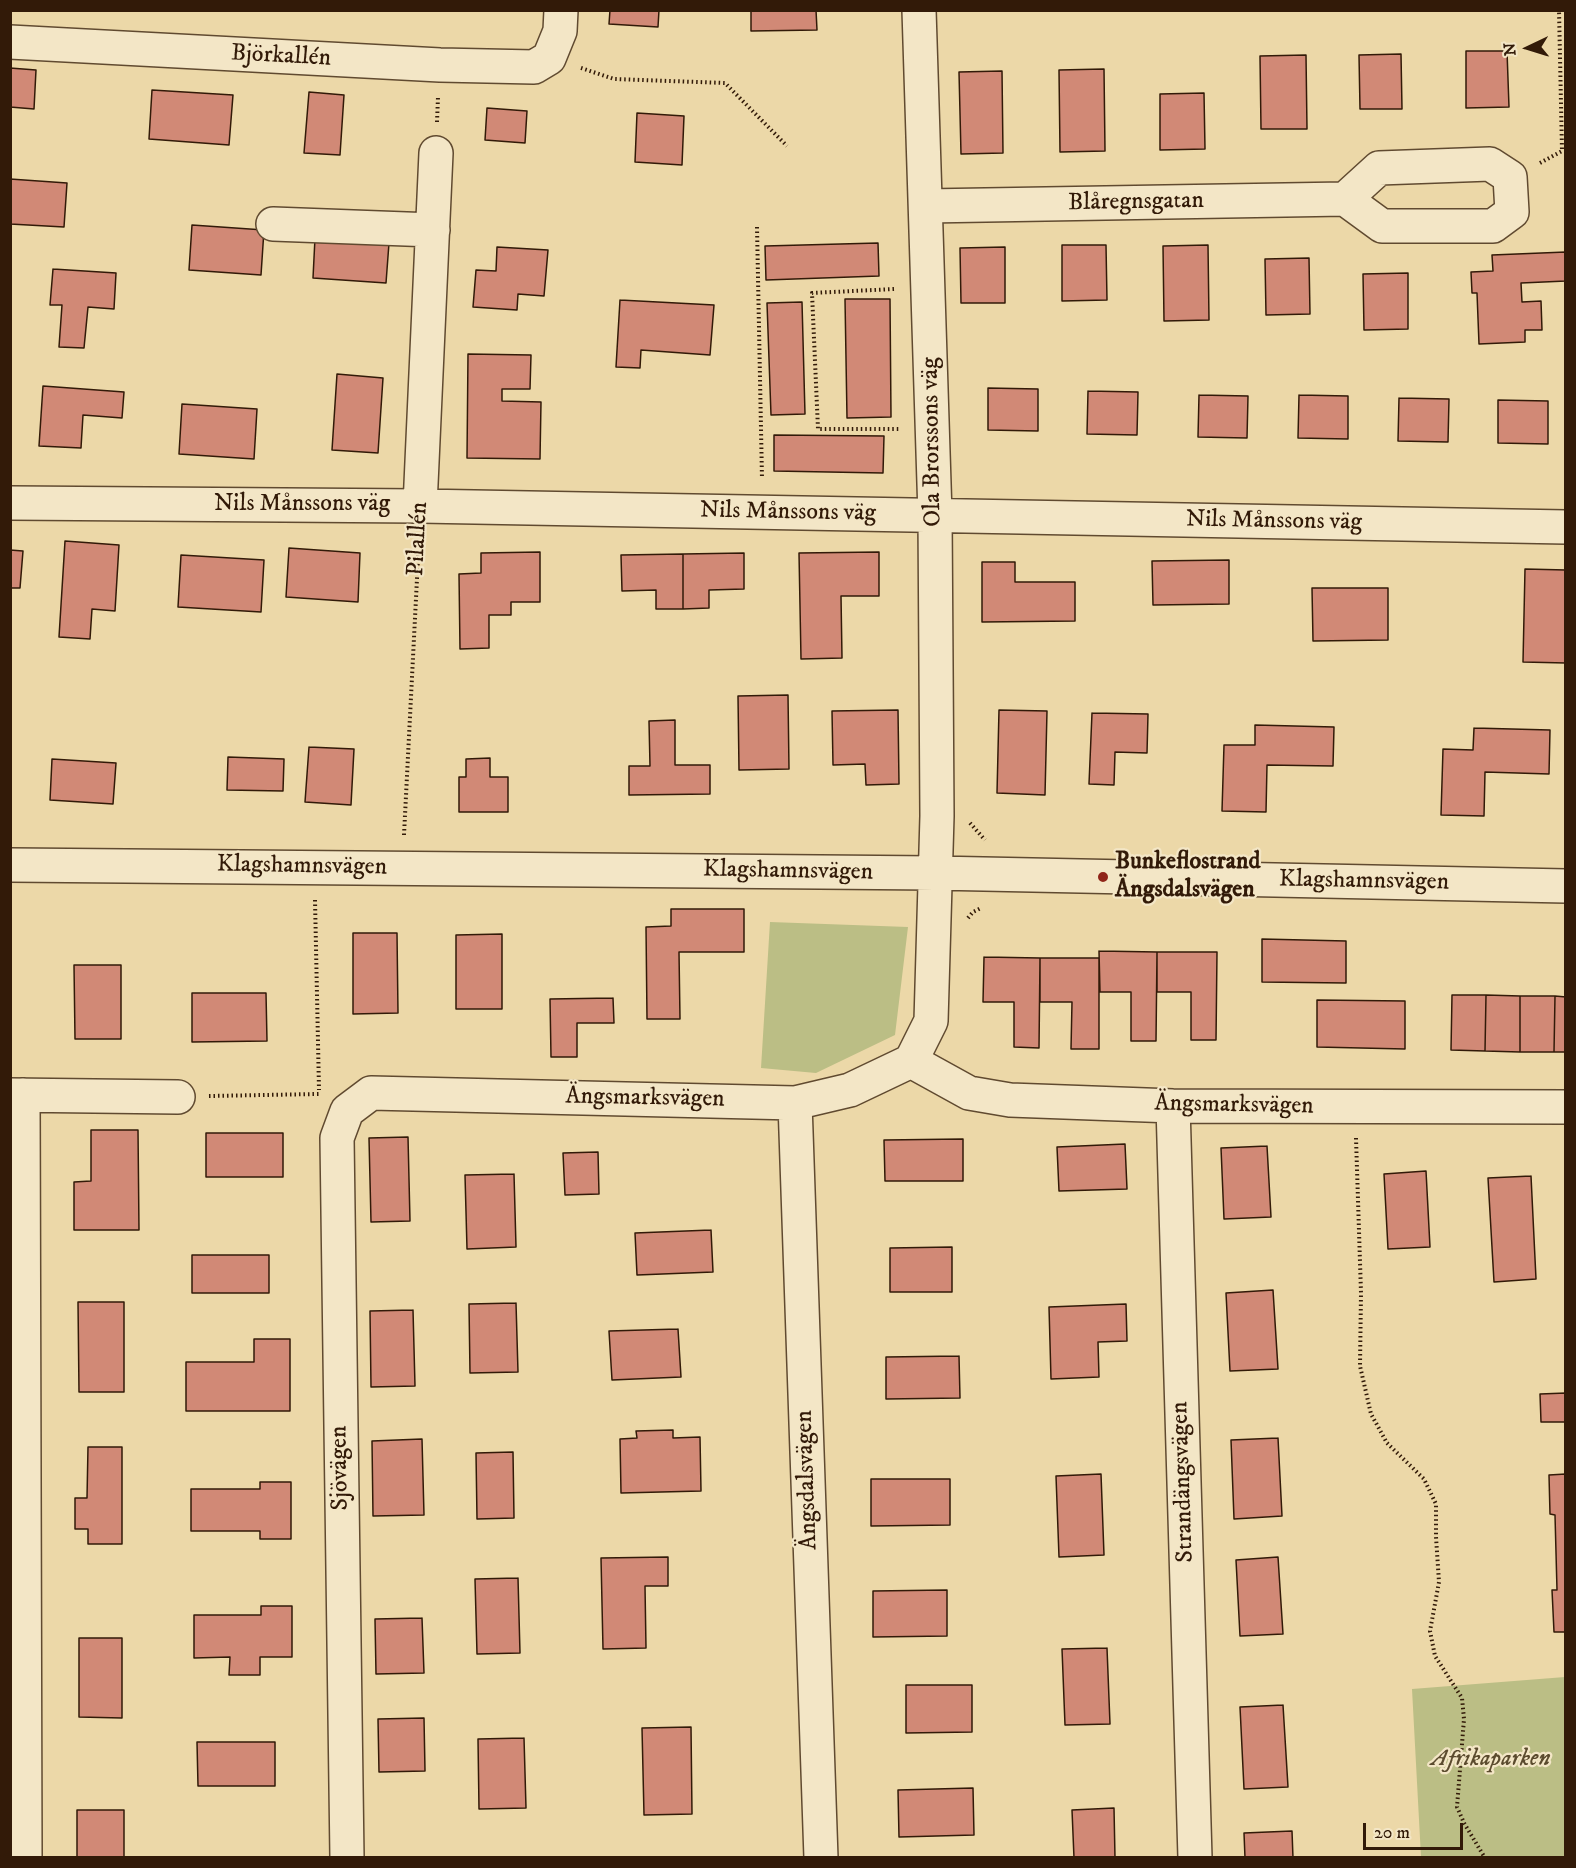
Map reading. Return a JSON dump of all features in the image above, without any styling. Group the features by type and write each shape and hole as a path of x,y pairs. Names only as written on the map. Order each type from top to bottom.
{"street":[{"path":"549,58 560,30 561,10"},
{"name":"Ola Brorssons väg","path":"919,10 935,515 938,816 935,873"},
{"name":"Björkallén","path":"10,42 440,65 534,67 549,58"},
{"name":"Pilallén","path":"420,506 436,153"},
{"path":"1490,164 1510,177 1512,212 1493,226 1382,226 1345,199 1379,168 1490,164"},
{"name":"Blåregnsgatan","path":"926,206 1345,199"},
{"path":"273,224 433,230"},
{"name":"Nils Månssons väg","path":"10,503 420,506 1566,527"},
{"name":"Klagshamnsvägen","path":"10,865 935,873 1566,885"},
{"path":"911,1061 931,1021 935,873"},
{"name":"Ängsmarksvägen","path":"371,1093 795,1103 850,1090 911,1061 969,1093 1010,1100 1173,1106 1566,1107"},
{"name":"Sjövägen","path":"347,1857 337,1138 347,1111 371,1093"},
{"path":"25,1857 17,1095 178,1097"},
{"name":"Ängsdalsvägen","path":"795,1103 820,1857"},
{"name":"Strandängsvägen","path":"1173,1106 1195,1857"}],"path":[{"path":"1510,179 1562,151 1559,10"},
{"path":"549,58 614,79 725,83 787,146"},
{"path":"436,153 440,65"},
{"path":"757,227 763,512"},
{"path":"928,287 812,293 818,429 933,429"},
{"name":"Pilallén","path":"404,836 420,506"},
{"path":"315,899 320,1094"},
{"path":"178,1097 371,1093"},
{"path":"1355,1107 1361,1293 1360,1366 1371,1414 1387,1443 1424,1479 1437,1503 1436,1537 1439,1582 1430,1631 1436,1656 1462,1698 1464,1719 1456,1807 1485,1857"}],"green space":[{"path":"770,922 908,927 895,1035 816,1073 761,1068"},
{"name":"Afrikaparken","path":"1565,1677 1565,1857 1421,1857 1412,1689"}],"building":[{"path":"610,10 659,10 658,27 609,24"},
{"path":"751,10 816,10 817,30 751,31"},
{"path":"1466,51 1507,51 1509,107 1466,108"},
{"path":"1401,54 1402,109 1360,109 1359,55"},
{"path":"1306,55 1307,129 1261,129 1260,56"},
{"path":"10,68 36,70 34,109 10,107"},
{"path":"1104,69 1105,151 1060,152 1059,70"},
{"path":"1002,71 1003,153 961,154 959,72"},
{"path":"152,90 233,95 229,145 149,139"},
{"path":"309,92 344,95 340,155 304,153"},
{"path":"1204,93 1205,149 1160,150 1160,94"},
{"path":"487,108 527,111 525,143 485,140"},
{"path":"637,113 684,116 682,165 635,162"},
{"path":"10,179 67,183 64,227 10,224"},
{"path":"192,225 264,230 261,275 189,270"},
{"path":"315,238 389,243 386,283 313,278"},
{"path":"878,243 879,276 766,280 765,246"},
{"path":"1062,245 1106,245 1107,300 1062,301"},
{"path":"1208,245 1209,320 1164,321 1163,246"},
{"path":"497,247 548,250 544,296 518,294 517,310 473,307 476,270 496,271"},
{"path":"1005,247 1005,303 961,303 960,248"},
{"path":"1566,252 1566,281 1521,283 1522,302 1541,301 1542,330 1525,330 1525,342 1479,344 1477,293 1472,293 1471,272 1493,271 1492,255"},
{"path":"1309,258 1310,314 1266,315 1265,259"},
{"path":"53,269 116,273 114,309 88,307 84,348 59,347 62,305 50,305"},
{"path":"1408,273 1408,329 1364,330 1363,274"},
{"path":"845,299 890,299 891,417 847,418"},
{"path":"620,300 714,305 710,355 641,350 640,368 616,367"},
{"path":"802,302 805,414 771,415 767,303"},
{"path":"468,354 531,355 530,389 502,389 502,401 541,402 540,459 467,458"},
{"path":"337,374 383,378 378,453 332,450"},
{"path":"43,386 124,392 122,418 83,415 81,448 39,446"},
{"path":"988,388 1038,389 1038,431 988,430"},
{"path":"1088,391 1138,392 1137,435 1087,434"},
{"path":"1199,395 1248,396 1247,438 1198,437"},
{"path":"1299,395 1348,396 1348,439 1298,438"},
{"path":"1399,398 1449,399 1448,442 1398,441"},
{"path":"1498,400 1548,401 1548,444 1498,443"},
{"path":"182,404 257,409 254,459 179,454"},
{"path":"774,435 884,436 883,473 774,471"},
{"path":"65,541 119,545 115,611 92,609 90,639 59,637"},
{"path":"289,548 360,553 358,602 286,597"},
{"path":"10,550 23,551 20,588 10,588"},
{"path":"540,552 540,602 511,602 511,615 489,615 489,648 460,649 459,574 481,573 481,553"},
{"path":"879,552 879,596 841,596 842,658 801,659 799,553"},
{"path":"744,553 744,589 709,590 709,608 683,609 683,554"},
{"path":"683,554 683,609 656,609 656,590 622,591 621,555"},
{"path":"181,555 264,560 261,612 178,607"},
{"path":"1229,560 1229,604 1153,605 1152,561"},
{"path":"982,562 1015,562 1015,582 1075,582 1075,621 982,622"},
{"path":"1525,569 1566,570 1566,663 1523,662"},
{"path":"1312,588 1388,588 1388,640 1313,641"},
{"path":"788,695 789,769 739,770 738,696"},
{"path":"898,710 899,784 866,785 865,764 833,765 832,711"},
{"path":"999,710 1047,711 1045,795 997,793"},
{"path":"1092,713 1148,714 1147,753 1115,752 1114,785 1089,784"},
{"path":"675,720 675,765 710,765 710,794 629,795 629,766 650,766 649,721"},
{"path":"1255,725 1334,727 1333,766 1267,765 1266,812 1222,811 1224,745 1255,745"},
{"path":"1474,728 1550,730 1549,774 1485,772 1484,816 1441,815 1443,749 1473,750"},
{"path":"309,747 354,749 351,805 305,802"},
{"path":"228,757 284,759 283,791 227,790"},
{"path":"490,758 490,777 508,777 508,812 459,812 459,777 466,777 466,759"},
{"path":"52,759 116,763 113,804 50,800"},
{"path":"671,909 744,909 744,952 679,952 680,1019 647,1019 646,927 671,926"},
{"path":"353,933 397,933 398,1013 353,1014"},
{"path":"502,934 502,1009 456,1009 456,935"},
{"path":"1262,939 1346,941 1346,983 1262,982"},
{"path":"1099,951 1157,952 1156,1041 1131,1041 1131,992 1100,992"},
{"path":"1157,952 1217,952 1216,1040 1191,1040 1191,992 1157,992"},
{"path":"984,957 1040,958 1039,1048 1014,1047 1014,1002 983,1002"},
{"path":"1040,958 1099,958 1099,1049 1071,1049 1072,1002 1040,1002"},
{"path":"74,965 121,965 121,1039 75,1039"},
{"path":"192,993 266,993 267,1041 192,1042"},
{"path":"1452,995 1486,995 1485,1051 1451,1050"},
{"path":"1486,995 1520,996 1520,1052 1485,1051"},
{"path":"1520,996 1555,996 1554,1052 1520,1052"},
{"path":"1555,996 1566,997 1566,1052 1554,1052"},
{"path":"613,998 614,1023 577,1023 577,1057 551,1057 550,999"},
{"path":"1317,1000 1405,1001 1405,1049 1317,1047"},
{"path":"91,1130 138,1130 139,1230 74,1230 74,1182 91,1181"},
{"path":"206,1133 283,1133 283,1177 206,1177"},
{"path":"408,1137 410,1221 371,1222 369,1138"},
{"path":"963,1139 963,1181 885,1181 884,1140"},
{"path":"1125,1144 1127,1189 1059,1191 1057,1147"},
{"path":"1267,1146 1271,1217 1224,1219 1221,1148"},
{"path":"598,1152 599,1194 565,1195 563,1153"},
{"path":"1426,1171 1430,1247 1388,1249 1384,1174"},
{"path":"514,1174 516,1247 467,1249 465,1175"},
{"path":"1531,1176 1536,1279 1494,1282 1488,1178"},
{"path":"711,1230 713,1272 637,1275 635,1233"},
{"path":"952,1247 952,1292 890,1292 890,1248"},
{"path":"192,1255 269,1255 269,1293 192,1293"},
{"path":"1273,1290 1278,1369 1230,1371 1226,1293"},
{"path":"78,1302 124,1302 124,1392 79,1392"},
{"path":"516,1303 518,1372 470,1373 469,1304"},
{"path":"1126,1304 1127,1341 1098,1342 1099,1377 1051,1379 1049,1307"},
{"path":"413,1310 415,1386 371,1387 370,1311"},
{"path":"678,1329 681,1377 612,1380 609,1331"},
{"path":"254,1339 290,1339 290,1411 186,1411 186,1362 254,1362"},
{"path":"959,1356 960,1398 886,1399 886,1357"},
{"path":"1566,1393 1566,1422 1541,1422 1540,1394"},
{"path":"673,1430 673,1438 700,1437 701,1491 621,1493 620,1439 637,1438 636,1431"},
{"path":"1278,1438 1282,1516 1234,1519 1231,1440"},
{"path":"422,1439 424,1515 373,1516 372,1441"},
{"path":"88,1447 122,1447 122,1544 88,1544 88,1529 75,1529 75,1498 87,1498"},
{"path":"513,1452 514,1518 477,1519 476,1453"},
{"path":"1101,1474 1104,1555 1059,1557 1056,1476"},
{"path":"1566,1474 1566,1632 1554,1632 1552,1590 1557,1590 1555,1515 1550,1514 1549,1475"},
{"path":"871,1479 950,1479 950,1525 871,1526"},
{"path":"260,1482 291,1482 291,1539 260,1539 260,1531 191,1531 191,1489 260,1489"},
{"path":"668,1557 668,1586 645,1586 646,1648 603,1649 601,1558"},
{"path":"1278,1557 1283,1634 1240,1636 1236,1560"},
{"path":"518,1578 520,1653 477,1654 475,1579"},
{"path":"947,1590 947,1636 873,1637 873,1591"},
{"path":"261,1606 292,1606 292,1657 260,1657 260,1675 229,1675 230,1657 194,1658 194,1615 261,1615"},
{"path":"422,1618 424,1673 376,1674 375,1619"},
{"path":"79,1638 122,1638 122,1718 79,1717"},
{"path":"1107,1648 1110,1724 1065,1725 1062,1649"},
{"path":"906,1685 972,1685 972,1732 906,1733"},
{"path":"1283,1705 1288,1787 1244,1789 1240,1707"},
{"path":"424,1718 425,1771 379,1772 378,1719"},
{"path":"691,1727 692,1814 644,1815 642,1728"},
{"path":"524,1738 526,1808 479,1809 478,1739"},
{"path":"197,1742 275,1742 275,1786 198,1786"},
{"path":"973,1788 974,1835 899,1837 898,1790"},
{"path":"1114,1808 1115,1858 1074,1858 1072,1810"},
{"path":"77,1810 124,1810 124,1858 77,1858"},
{"path":"1292,1831 1293,1858 1245,1858 1244,1833"}],"place":[{"name":"Bunkeflostrand Ängsdalsvägen","path":"1103,877"}]}
